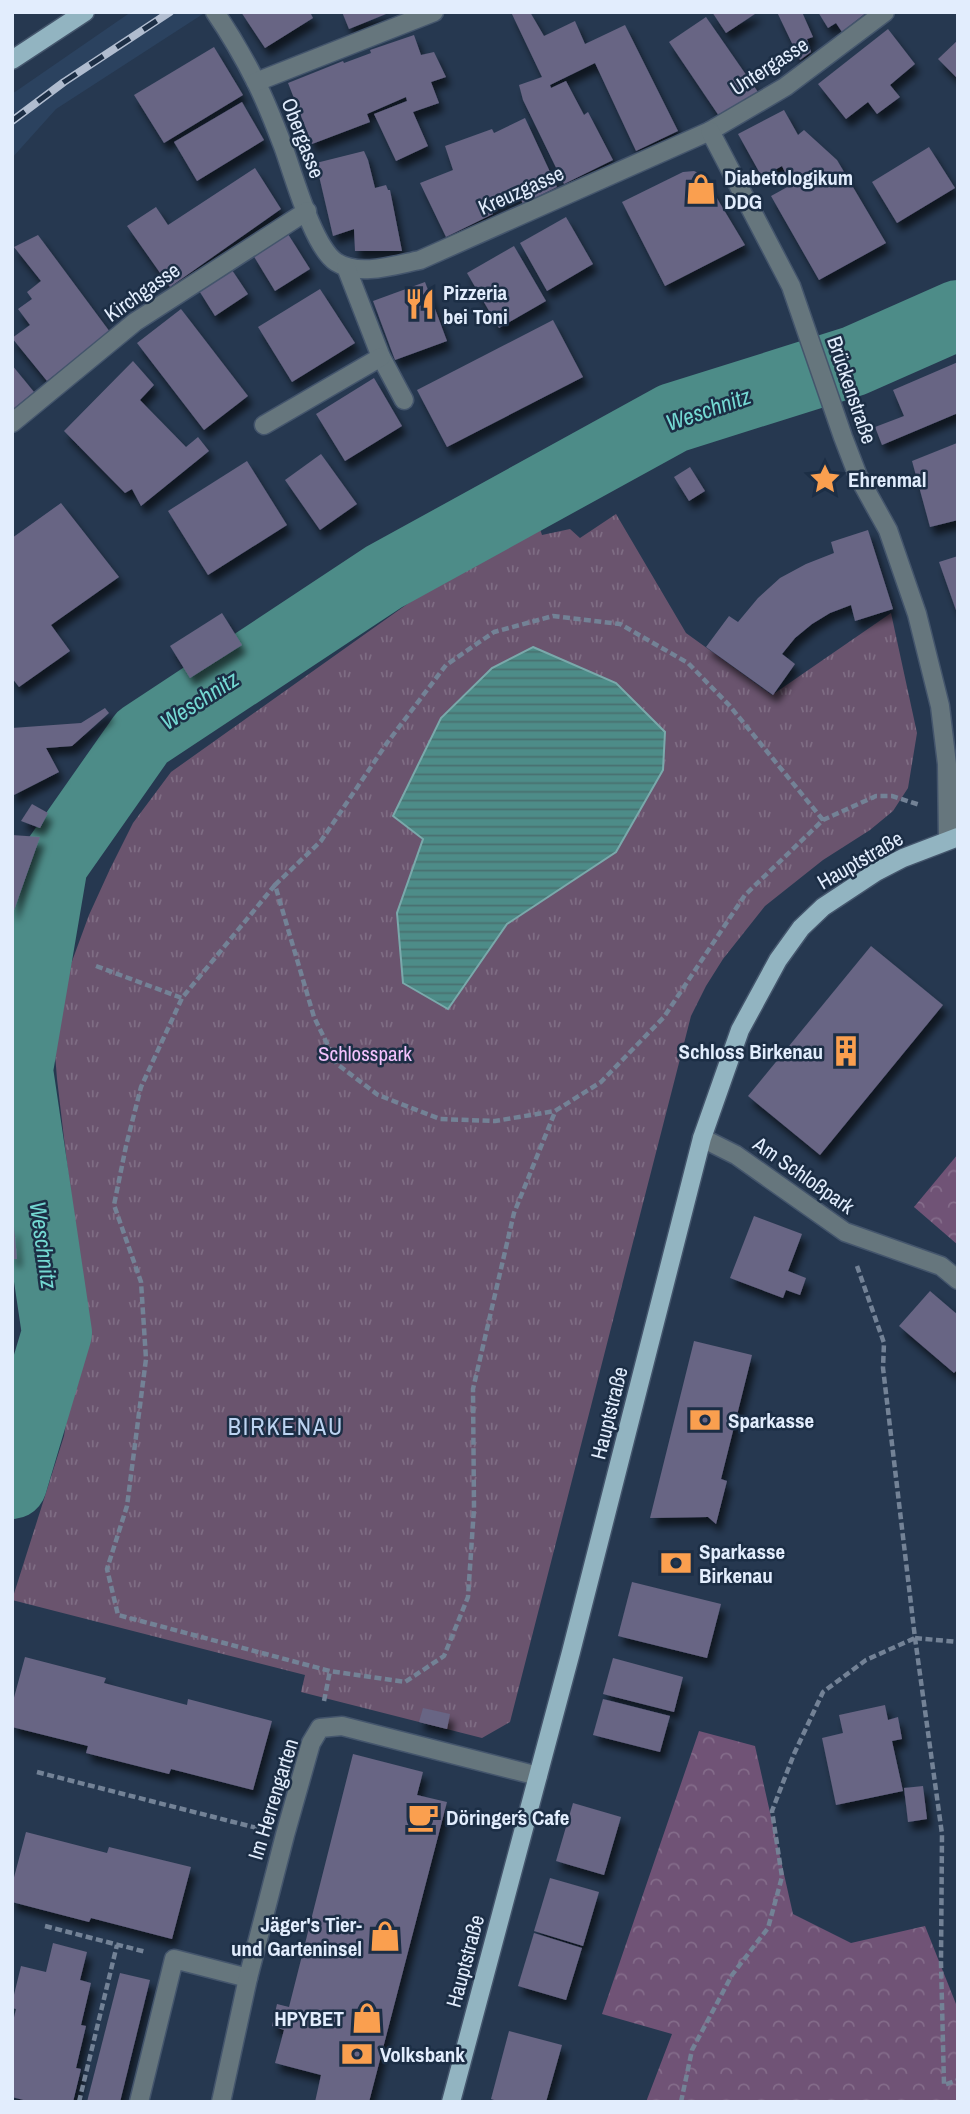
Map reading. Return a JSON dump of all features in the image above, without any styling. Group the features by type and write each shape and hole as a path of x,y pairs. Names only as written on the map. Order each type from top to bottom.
{"main road":[{"path":"12,60 85,12"},
{"name":"Hauptstraße","path":"451,2102 702,1138 740,1030 778,960 801,928 823,907 876,872 953,838"}],"street":[{"name":"Obergasse","path":"256,82 434,12"},
{"name":"Untergasse","path":"710,131 785,86 885,12"},
{"name":"Obergasse","path":"218,17 256,82 306,211"},
{"name":"Kreuzgasse","path":"346,267 365,269 420,260 710,131"},
{"name":"Brückenstraße","path":"710,131 791,286 843,437 858,476 888,530 917,614 940,706 953,838"},
{"path":"306,211 326,253 346,267 381,357 404,400"},
{"name":"Kirchgasse","path":"12,423 135,322 306,211"},
{"path":"264,425 381,357"},
{"name":"Am Schloßpark","path":"702,1138 736,1155 845,1232 941,1266 958,1280"},
{"name":"Im Herrengarten","path":"221,2102 248,1978 285,1835 311,1744 320,1728 342,1726 538,1776"},
{"path":"139,2102 174,1959 248,1978"}],"path":[{"path":"555,1111 514,1213 473,1389 474,1508 468,1598 444,1656 405,1682 330,1671 118,1615 107,1569 127,1506 146,1359 141,1282 114,1205 141,1087 182,998 275,885 321,841 387,743 446,665 494,632 554,616 620,624 688,663 729,705 823,820"},
{"path":"275,885 314,1017 337,1064 378,1096 440,1119 495,1121 555,1111 601,1082 664,1017 745,895 823,820 876,796 892,796 900,800"},
{"path":"96,966 182,998"},
{"path":"845,1232 884,1343 883,1368 915,1638 943,1834 941,1963 944,2085 958,2080"},
{"path":"681,2102 692,2050 732,1975 768,1928 782,1877 772,1811 794,1754 823,1692 866,1660 915,1638 958,1642"},
{"path":"327,1679 330,1671"},
{"path":"37,1772 285,1835"},
{"path":"44,1926 174,1959"},
{"path":"79,2102 117,1945"}],"shaded area":[{"path":"131,12 206,12 56,109 12,158 12,94"},
{"path":"533,647 616,683 665,732 663,770 616,852 507,924 448,1009 403,983 397,913 423,839 393,816 441,718 492,668"}],"green space":[{"name":"Schlosspark","path":"616,514 686,633 772,695 891,613 917,733 908,788 893,811 870,830 823,860 765,906 723,959 691,1016 510,1722 482,1738 301,1692 305,1675 12,1600 64,1436 79,1341 80,1273 53,1028 71,964 89,915 133,823 171,772 496,541 538,523 542,535 570,529 580,538"},
{"path":"958,1154 958,1245 914,1207"},
{"path":"699,1731 755,1746 793,1914 851,1943 925,1926 958,2009 958,2102 646,2102 672,2034 602,2014"}],"building":[{"path":"241,12 310,12 313,18 265,48"},
{"path":"342,12 391,12 349,29"},
{"path":"511,12 530,12 544,36 575,21 585,44 625,25 678,131 636,151 595,63 550,85 551,88 566,81 584,115 588,112 613,160 564,184 523,100 519,85 542,77"},
{"path":"712,12 758,12 726,33"},
{"path":"777,12 802,12 813,37 807,39 811,52 800,60"},
{"path":"818,12 867,12 842,32 836,23 828,28"},
{"path":"706,17 758,92 719,116 669,42"},
{"path":"888,29 915,64 890,85 900,97 877,114 868,102 846,119 818,84"},
{"path":"414,35 421,55 434,52 446,77 431,82 439,103 413,112 428,146 396,161 374,114 407,101 406,97 367,114 370,122 312,144 288,83"},
{"path":"958,40 958,79 938,59"},
{"path":"214,47 243,95 164,143 134,95"},
{"path":"242,102 264,140 197,181 174,142"},
{"path":"784,110 798,135 804,130 837,160 886,243 819,280 771,196 791,185 782,166 762,177 738,134"},
{"path":"525,118 557,187 523,204 519,195 490,207 493,214 446,237 420,183 453,170 445,146 492,129 494,133"},
{"path":"929,147 955,188 897,223 872,182"},
{"path":"364,151 375,188 386,185 390,190 402,251 355,251 354,229 333,236 316,163"},
{"path":"255,168 281,209 170,287 127,226 156,207 168,225"},
{"path":"694,171 703,175 745,245 665,286 622,202 683,172"},
{"path":"566,217 593,264 547,291 520,243"},
{"path":"288,234 310,269 275,291 253,255"},
{"path":"38,235 110,332 47,381 12,338 30,325 18,309 32,299 27,292 41,281 14,247"},
{"path":"514,246 546,301 499,328 467,273"},
{"path":"230,267 248,294 215,316 198,289"},
{"path":"425,282 447,341 395,360 373,301"},
{"path":"320,289 355,343 292,382 258,327"},
{"path":"181,309 248,396 204,430 137,343"},
{"path":"553,320 583,377 447,447 417,390"},
{"path":"133,361 154,385 140,400 186,447 198,437 209,451 141,506 132,489 125,493 64,431"},
{"path":"958,362 958,413 882,445 875,427 904,416 893,390"},
{"path":"12,365 34,392 12,410"},
{"path":"374,378 402,426 345,461 316,414"},
{"path":"957,443 958,520 930,527 912,461"},
{"path":"321,454 357,504 320,530 285,480"},
{"path":"247,461 287,525 208,575 168,511"},
{"path":"690,467 705,491 689,501 674,477"},
{"path":"61,503 119,577 51,625 70,651 19,687 12,678 12,538"},
{"path":"868,530 893,609 855,621 851,605 812,624 795,638 782,654 795,664 773,695 706,647 729,616 738,622 758,598 780,578 834,553 831,542"},
{"path":"958,556 958,613 957,613 939,562"},
{"path":"222,613 242,645 190,678 170,646"},
{"path":"105,708 109,713 72,746 46,748 59,772 12,796 12,728 81,723"},
{"path":"32,804 48,813 40,828 21,821"},
{"path":"12,835 40,837 13,913 12,913"},
{"name":"Schloss Birkenau","path":"871,946 943,1005 820,1155 748,1096"},
{"path":"754,1216 802,1234 788,1271 806,1278 800,1295 786,1290 783,1298 730,1278"},
{"path":"14,1227 17,1259 12,1259"},
{"path":"930,1291 958,1315 958,1369 954,1373 899,1326"},
{"path":"694,1341 752,1355 721,1479 727,1481 716,1524 708,1517 650,1518"},
{"path":"632,1582 721,1604 707,1658 618,1636"},
{"path":"25,1657 106,1678 104,1683 187,1705 188,1699 272,1721 253,1790 171,1769 169,1774 86,1753 88,1746 12,1727 12,1705"},
{"path":"613,1658 683,1677 674,1712 603,1694"},
{"path":"603,1699 670,1716 660,1752 593,1735"},
{"path":"885,1705 888,1720 898,1717 902,1739 892,1741 903,1791 836,1805 822,1738 843,1733 839,1715"},
{"path":"423,1708 450,1714 447,1729 419,1722"},
{"path":"353,1754 423,1772 417,1795 447,1802 369,2102 315,2102 321,2075 275,2063 284,2030 272,2026 277,2004 289,2007"},
{"path":"923,1786 927,1819 908,1822 904,1788"},
{"path":"573,1803 621,1817 604,1875 556,1861"},
{"path":"26,1832 107,1853 109,1847 191,1867 172,1939 91,1918 89,1922 12,1902 12,1885"},
{"path":"550,1878 599,1892 583,1946 534,1931"},
{"path":"534,1933 582,1948 566,2000 518,1986"},
{"path":"53,1943 87,1952 80,1980 91,1983 81,2025 86,2026 76,2068 81,2069 73,2102 31,2102 12,2097 12,2026 16,2009 12,2008 12,2003 21,1966 46,1972"},
{"path":"120,1973 150,1980 120,2102 87,2102"},
{"path":"509,2031 562,2045 546,2102 500,2102 491,2099"}],"waterway":[{"name":"Weschnitz","path":"12,1484 57,1333 18,1070 53,864 142,737 384,577 673,418 854,361 958,315"}],"railway":[{"path":"12,121 64,82 170,12"}],"place":[{"name":"Diabetologikum DDG","path":"701,189"},
{"name":"Pizzeria bei Toni","path":"420,304"},
{"name":"Ehrenmal","path":"825,479"},
{"name":"Schloss Birkenau","path":"846,1051"},
{"name":"Sparkasse","path":"705,1420"},
{"name":"Sparkasse Birkenau","path":"676,1563"},
{"name":"Döringer´s Cafe","path":"423,1817"},
{"name":"Jäger's Tier- und Garteninsel","path":"385,1936"},
{"name":"HPYBET","path":"367,2018"},
{"name":"Volksbank","path":"357,2054"}],"district":[{"name":"BIRKENAU","path":"286,1426"}]}
